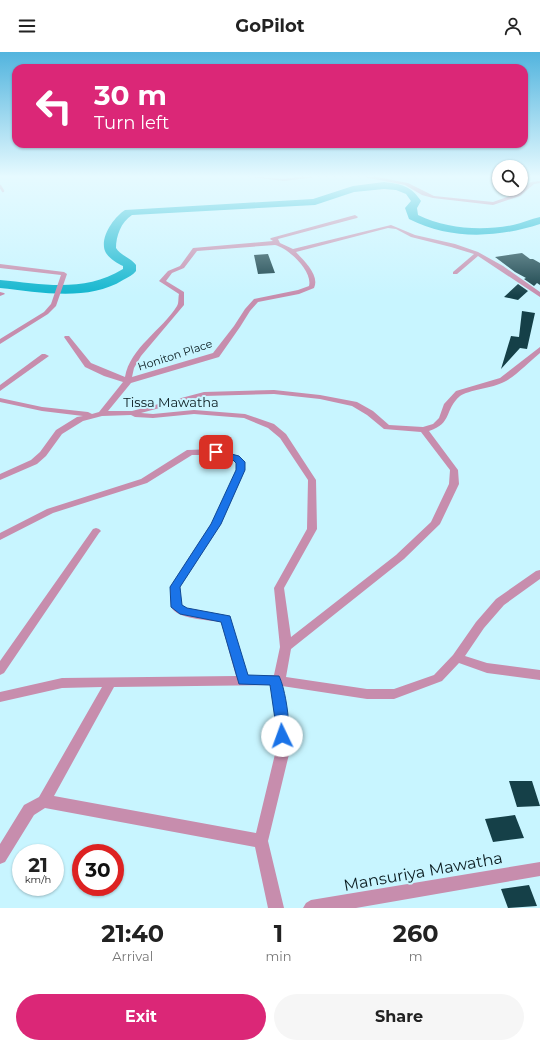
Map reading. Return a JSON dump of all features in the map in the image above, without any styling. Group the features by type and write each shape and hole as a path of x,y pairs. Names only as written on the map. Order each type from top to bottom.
{"street":[{"path":"355,218 273,239 292,251 388,226 393,226 408,234 449,244 477,254 540,296"},
{"path":"67,337 88,365 107,374 128,381 130,368 138,355 181,306 182,293 162,281 170,272 182,267 195,249 275,243 283,244"},
{"name":"Honiton Place","path":"102,414 128,381 216,355 237,327 246,310 256,300 299,292 312,287 313,280 309,272 292,251"},
{"path":"455,273 477,254"},
{"path":"0,266 64,274 54,305 46,313 0,342"},
{"path":"0,400 42,409 81,414 102,414 132,413 204,394 281,392 320,397 354,404 370,413 387,427 424,430 436,426 443,418 448,404 459,393 503,380 540,349"},
{"path":"0,389 45,356"},
{"name":"Tissa Mawatha","path":"102,414 153,416 194,412 245,416 271,426 283,436 312,480 312,529 279,588 286,647 277,680"},
{"path":"0,477 34,462 43,454 59,432 74,421 102,414"},
{"path":"286,647 400,557 435,524 454,484 454,470 424,430"},
{"path":"0,538 50,511 144,481 190,452 216,452 236,458 241,462 241,470 216,524 175,587 175,599 176,607 184,612 226,619 243,680"},
{"path":"0,670 96,531"},
{"path":"0,697 62,683 243,680 277,680 367,694 394,694 438,678 456,658 480,625 500,602 540,574"},
{"path":"456,658 487,668 540,675"},
{"path":"276,908 261,841 282,750 282,722 277,680"},
{"path":"0,857 30,810 44,801 111,682"},
{"path":"44,801 261,841"},
{"name":"Mansuriya Mawatha","path":"312,908 540,869"}],"building":[{"path":"522,253 530,259 540,263 540,285 537,283 534,286 524,279 526,278 515,272 495,257"},
{"path":"268,254 275,273 258,274 254,255"},
{"path":"518,284 528,291 518,300 504,297"},
{"path":"522,311 535,313 527,349 520,348 501,369 511,336 519,337"},
{"path":"509,781 532,781 540,806 517,807"},
{"path":"515,815 524,838 493,842 485,819"},
{"path":"529,885 537,906 508,908 501,889"}],"waterway":[{"path":"0,284 50,289 67,289 83,288 115,280 129,271 130,265 118,258 110,248 114,230 123,216"},
{"path":"413,216 423,222 436,226 449,229 477,231 516,228 540,220"}],"route":[{"path":"216,452 236,458 241,462 241,470 216,524 175,587 176,607 184,612 226,619 243,680 275,680 282,722 282,736"}]}
